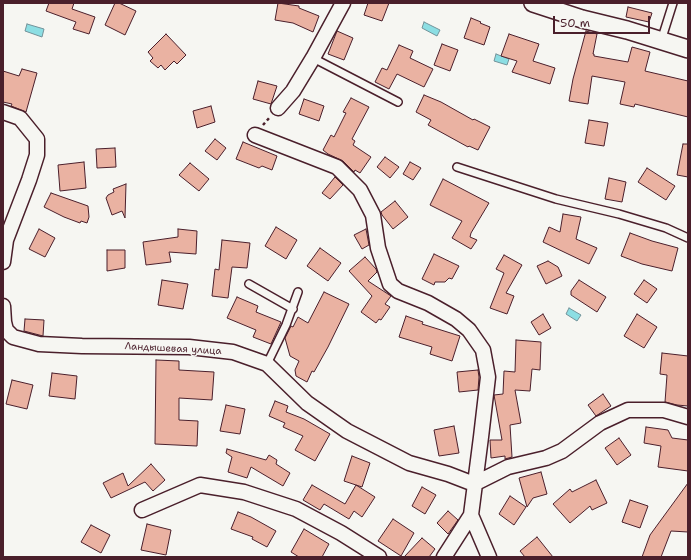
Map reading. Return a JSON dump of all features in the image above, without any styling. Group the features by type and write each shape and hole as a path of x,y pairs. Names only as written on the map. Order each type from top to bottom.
{"street":[{"path":"278,108 292,91 313,58 343,3"},
{"path":"533,3 582,19 627,30 661,42 688,49"},
{"path":"3,112 20,118 37,139 37,154 29,180 6,240 3,262"},
{"path":"255,135 337,167 360,190 373,215 378,248 390,284 398,291 428,303 456,319 469,330 483,350 488,378 482,437 474,484 471,515 444,557"},
{"name":"Ландышевая улица","path":"3,306 6,330 13,337 32,343 82,346 189,347 233,352 267,364 307,403 346,431 409,463 448,474 474,484"},
{"path":"474,484 508,467 546,458 562,451 600,423 628,410 664,410 688,417"},
{"path":"142,510 200,485 244,492 296,509 341,533 379,557"},
{"path":"471,515 490,557"}],"lane":[{"path":"661,42 673,3"},
{"path":"313,58 398,102"},
{"path":"458,167 556,199 619,214 666,228 688,238"},
{"path":"249,284 293,309"},
{"path":"267,364 293,309 298,292"}],"path":[{"path":"255,135 278,108"}],"water":[{"path":"424,22 440,30 437,36 422,28"},
{"path":"27,24 44,29 42,37 25,31"},
{"path":"496,54 509,59 507,65 494,61"},
{"path":"569,308 581,315 577,321 566,314"}],"building":[{"path":"49,3 74,3 72,9 95,17 89,34 73,29 76,22 46,11"},
{"path":"115,3 119,3 136,11 125,35 105,25"},
{"path":"278,3 299,6 299,8 319,16 313,32 293,23 275,20"},
{"path":"368,3 389,3 382,21 364,15"},
{"path":"628,7 652,13 649,22 626,17"},
{"path":"471,18 490,27 484,45 464,38"},
{"path":"337,31 353,38 344,60 328,54"},
{"path":"586,31 597,34 593,54 594,56 628,62 632,47 650,52 645,71 688,81 688,117 635,104 634,107 620,104 625,82 592,76 588,104 569,101 573,79"},
{"path":"166,34 186,55 177,64 174,61 165,70 161,65 158,68 150,61 153,58 148,52"},
{"path":"509,34 539,44 533,61 555,68 550,84 512,72 517,61 501,56"},
{"path":"442,44 458,50 450,71 434,65"},
{"path":"399,45 413,51 410,58 433,69 424,87 397,74 389,89 375,82 382,68 387,70"},
{"path":"22,69 37,73 26,112 11,106 12,104 3,102 3,71 19,76"},
{"path":"258,81 277,86 271,104 253,99"},
{"path":"424,95 490,127 478,150 469,146 468,147 428,125 431,120 416,112"},
{"path":"351,98 369,107 352,139 355,141 353,145 371,157 360,173 355,170 354,172 343,161 323,150 331,135 334,137 346,113 343,112"},
{"path":"304,99 324,106 319,121 299,114"},
{"path":"211,106 215,122 197,128 193,111"},
{"path":"589,120 608,123 604,146 585,143"},
{"path":"215,139 226,148 217,160 205,151"},
{"path":"243,142 277,156 272,170 262,166 259,168 236,159"},
{"path":"683,144 688,144 688,177 677,175"},
{"path":"115,148 116,167 97,168 96,149"},
{"path":"385,157 399,167 390,178 377,167"},
{"path":"84,162 86,188 60,191 58,165"},
{"path":"410,162 421,168 413,180 403,174"},
{"path":"190,163 209,179 199,191 179,175"},
{"path":"647,168 675,186 666,200 638,182"},
{"path":"335,177 343,185 330,199 322,193"},
{"path":"609,178 626,182 622,202 605,199"},
{"path":"443,179 489,203 471,233 470,237 477,240 471,249 452,238 462,221 430,205"},
{"path":"126,184 125,218 122,211 112,215 106,198 114,192 113,189"},
{"path":"51,193 88,206 89,217 87,223 81,221 80,223 44,207"},
{"path":"395,201 408,217 393,229 381,212"},
{"path":"563,214 581,217 576,239 597,248 589,264 543,242 549,227 560,232"},
{"path":"276,227 297,240 286,259 265,246"},
{"path":"39,229 55,238 45,257 29,249"},
{"path":"178,229 197,231 196,254 169,252 171,262 146,265 143,242 178,237"},
{"path":"366,229 369,245 362,249 354,235"},
{"path":"630,233 678,248 672,271 642,264 621,256"},
{"path":"222,240 250,243 247,268 232,267 228,298 212,296 215,269 219,270"},
{"path":"320,248 341,263 328,281 307,266"},
{"path":"107,250 125,250 125,268 107,271"},
{"path":"434,254 459,266 452,279 449,278 445,282 435,282 434,285 422,279"},
{"path":"504,255 522,265 506,293 514,296 507,314 490,308 504,273 496,269"},
{"path":"365,257 377,272 368,281 391,296 385,304 390,307 381,320 379,319 376,323 361,312 372,296 349,271"},
{"path":"548,261 558,267 562,276 546,284 537,266"},
{"path":"162,280 188,284 183,309 158,305"},
{"path":"579,280 606,297 597,312 571,295 571,291"},
{"path":"644,280 657,289 647,303 634,294"},
{"path":"324,292 349,304 328,347 314,372 312,371 307,382 296,376 295,370 299,361 290,356 285,338 291,326 293,327 298,317 308,323"},
{"path":"237,297 258,306 256,312 281,322 271,344 253,337 256,330 227,318"},
{"path":"543,314 551,328 539,335 531,322"},
{"path":"637,314 657,327 644,348 624,336"},
{"path":"406,316 423,322 422,324 460,336 452,361 430,354 432,347 399,337"},
{"path":"25,319 44,320 43,336 24,331"},
{"path":"516,340 541,342 540,370 532,369 530,391 515,390 521,423 510,425 512,457 505,459 505,456 491,458 490,440 502,440 494,395 503,394 504,371 515,372"},
{"path":"662,353 688,356 688,406 665,402 667,375 660,374"},
{"path":"156,360 179,361 179,370 214,372 212,400 179,398 179,420 198,421 197,446 155,444"},
{"path":"478,370 478,390 459,392 457,372"},
{"path":"52,373 77,376 75,399 49,396"},
{"path":"12,380 33,385 27,409 6,404"},
{"path":"603,394 611,406 596,416 588,405"},
{"path":"275,401 288,406 286,412 304,419 330,434 315,461 295,450 303,436 283,427 285,423 269,416"},
{"path":"226,405 245,409 240,434 220,431"},
{"path":"454,426 459,453 439,456 434,430"},
{"path":"646,427 668,430 672,438 688,440 688,471 658,467 661,446 644,443"},
{"path":"619,438 631,455 617,465 605,448"},
{"path":"227,449 266,460 269,455 277,460 276,464 290,473 283,486 251,467 247,478 228,472 232,457 226,453"},
{"path":"352,456 370,463 362,487 344,481"},
{"path":"151,464 165,480 153,491 145,482 111,498 103,483 123,473 128,486"},
{"path":"541,472 547,494 533,498 527,507 519,478"},
{"path":"596,480 607,503 592,510 590,506 570,523 553,504 570,489 572,492"},
{"path":"688,483 688,532 671,531 661,557 642,557 650,535"},
{"path":"312,485 345,504 356,485 375,497 362,517 354,511 349,519 324,504 320,510 303,500"},
{"path":"422,487 436,495 425,514 412,506"},
{"path":"510,496 526,507 514,525 499,514"},
{"path":"630,500 648,506 640,528 622,522"},
{"path":"448,511 458,520 448,534 437,523"},
{"path":"238,512 251,517 276,531 267,547 252,539 253,537 231,529"},
{"path":"393,519 414,533 401,556 378,541"},
{"path":"147,524 171,530 166,555 141,550"},
{"path":"91,525 110,535 101,553 81,542"},
{"path":"304,529 329,544 322,557 299,557 291,552"},
{"path":"537,537 553,557 525,557 520,551"},
{"path":"422,538 435,549 429,557 404,557"}]}
